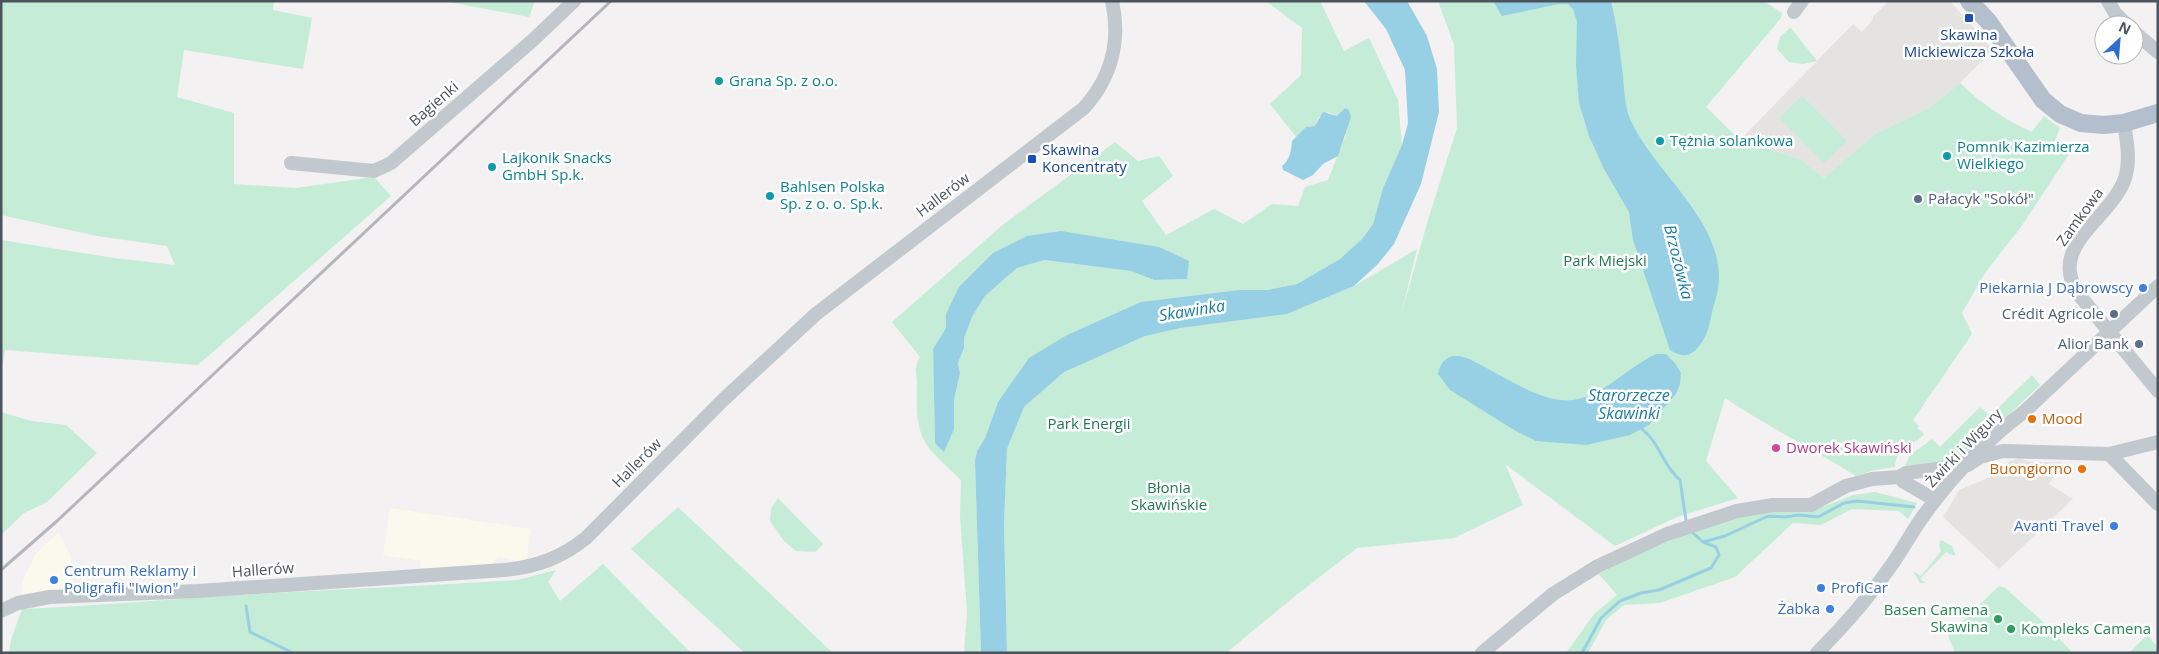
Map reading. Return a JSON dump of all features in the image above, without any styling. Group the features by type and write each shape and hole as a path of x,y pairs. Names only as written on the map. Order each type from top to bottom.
{"main road":[{"path":"1969,1 1988,21 2038,94 2054,110 2072,120 2088,124 2124,124 2158,113"}],"street":[{"name":"Bagienki","path":"291,163 374,171 391,163 512,58 574,1"},
{"name":"Hallerów","path":"1,611 18,603 50,597 198,591 504,570 535,565 562,555 586,538 723,400 816,314 1084,108 1098,90 1111,61 1116,30 1112,1"},
{"path":"2108,1 2118,15"},
{"path":"2144,40 2158,52"},
{"name":"Zamkowa","path":"2124,124 2128,142 2125,179 2110,204 2076,244 2068,266 2074,288 2158,391"},
{"name":"Żwirki i Wigury","path":"1817,653 1837,633 1881,579 1936,500 1968,465 2001,431 2024,412 2158,286"},
{"path":"2001,431 2001,444 2004,450"},
{"path":"1482,653 1553,594 1598,566 1667,534 1737,510 1773,505 1810,505 1846,486 1872,479 1900,477 1906,473 1968,465 1980,457 2004,450 2109,454 2158,442"},
{"path":"2109,454 2158,504"},
{"path":"1900,477 1904,482 1936,500"}],"shaded area":[{"path":"1889,1 1950,1 1993,50 1960,83 1929,108 1875,134 1824,178 1800,159 1740,140 1853,24 1862,32 1873,17"},
{"path":"2019,458 2030,462 2062,462 2049,484 2073,499 1999,569 1943,517 1959,490 1997,474 1995,467"},
{"path":"390,508 531,529 526,563 498,557 490,566 420,570 421,561 383,555"},
{"path":"59,533 70,555 73,589 21,594 23,580 36,553"}],"green space":[{"path":"1,1 274,1 273,10 312,18 303,69 184,50 177,97 234,113 234,184 296,188 374,177 391,196 198,365 5,350 1,374 1,240 114,258 175,265 167,246 97,236 1,215"},
{"path":"443,1 535,1 529,17"},
{"path":"1266,1 1320,1 1344,51 1369,38 1398,100 1402,145 1383,188 1373,224 1362,239 1340,259 1297,284 1268,290 1239,290 1141,303 1067,335 998,402 985,438 977,451 975,461 981,653 964,653 967,612 960,516 961,480 938,458 924,441 920,431 917,405 916,369 920,357 892,322 1005,223 1115,142 1138,161 1159,156 1173,176 1142,201 1166,235 1214,209 1243,224 1272,204 1298,206 1305,187 1328,180 1346,135 1337,116 1328,112 1319,117 1315,126 1306,127 1297,138 1270,104 1301,75 1302,28","holes":["1027,236 1187,279 1154,280 1131,271 1043,260 1017,268 985,296 972,317 964,338 964,348 958,363 960,373 954,400 954,429 935,443 933,349 946,328"]},
{"name":"Park Miejski","path":"1438,1 1764,1 1782,13 1781,18 1706,107 1740,140 1800,159 1824,178 1875,134 1929,108 1960,83 1994,110 2032,132 2044,116 2060,128 2054,143 2069,154 2021,227 1985,273 1962,313 1972,334 1913,420 1919,426 1917,428 1924,434 1902,450 1896,460 1895,467 1875,470 1856,476 1725,398 1706,461 1738,498 1677,517 1615,546 1505,464 1523,505 1454,538 1357,548 1226,653 1007,653 1004,525 1007,449 1024,407 1063,372 1145,336 1181,328 1287,314 1354,286 1417,249 1401,315 1457,128 1454,45"},
{"path":"1790,28 1817,61 1803,64 1789,62 1777,49 1780,37"},
{"path":"1802,96 1847,141 1824,163 1779,118"},
{"path":"2032,375 2040,385 1962,459 1905,466 1910,455 1932,439 1940,447 1980,407 1990,416"},
{"path":"1,412 31,421 66,425 97,453 47,502 24,513 1,535"},
{"path":"1875,492 1917,503 1908,519 1899,511 1852,509 1821,525 1793,523 1735,577 1660,603 1624,605 1606,620 1588,653 1566,653 1594,614 1617,595 1599,574 1626,559 1683,535 1738,516 1776,510 1815,510 1853,495"},
{"path":"778,498 823,544 815,552 796,551 784,541 770,521 771,509"},
{"path":"678,507 833,653 745,653 631,549"},
{"path":"1941,540 1952,546 1955,554 1954,556 1946,552 1920,579 1926,583 1920,583 1914,573 1921,576 1941,551 1939,545"},
{"path":"603,564 691,653 9,653 11,640 22,609 518,580 556,570 548,582 560,601"},
{"path":"1999,586 2005,588 2039,618 2073,653 1955,653 1948,635"},
{"path":"2147,635 2158,647 2158,653 2129,653"}],"water":[{"name":"Skawinka","path":"1364,1 1407,1 1427,36 1437,69 1439,112 1421,184 1394,244 1378,264 1354,286 1287,314 1181,328 1145,336 1064,372 1024,407 1007,449 1004,525 1007,653 981,653 975,461 977,451 985,438 998,402 1029,358 1067,335 1141,302 1239,290 1268,290 1297,284 1340,259 1362,239 1373,224 1383,188 1402,145 1408,123 1405,70 1386,29"},
{"name":"Starorzecze Skawinki","path":"1493,1 1611,1 1618,38 1626,105 1631,121 1655,159 1697,215 1709,235 1716,256 1719,278 1710,323 1702,342 1692,353 1682,355 1670,350 1633,240 1629,212 1604,169 1589,136 1579,103 1576,64 1577,22 1573,9 1568,4 1559,4 1502,16"},
{"path":"1345,108 1349,110 1351,117 1338,156 1323,164 1313,175 1303,180 1283,170 1282,166 1291,152 1292,141 1306,127 1315,126 1323,112 1337,116"},
{"path":"1061,231 1159,247 1189,261 1187,279 1154,280 1131,271 1044,260 1017,268 985,296 972,317 964,338 964,348 958,363 960,373 954,400 954,429 944,452 935,443 933,349 946,328 946,314 959,287 993,253 1027,236"},
{"name":"Starorzecze Skawinki","path":"1656,354 1666,354 1681,373 1680,384 1676,394 1649,425 1630,435 1586,445 1536,441 1514,430 1450,390 1438,374 1440,366 1447,358 1461,357 1474,361 1540,395 1560,400 1573,400 1586,397 1598,391"}],"waterway":[{"name":"Brzozówka","path":"1642,425 1642,429 1653,441 1669,468 1680,480 1686,520"},
{"path":"1703,542 1725,536 1768,516 1785,517 1799,515 1818,517 1844,503 1857,501 1914,507"},
{"name":"Brzozówka","path":"1582,653 1601,618 1620,601 1641,593 1659,590 1711,568 1719,555 1716,547 1703,542 1691,531"},
{"path":"246,606 250,632 293,653"}],"railway":[{"path":"1,570 57,521 611,1"}],"place":[{"name":"Skawina Mickiewicza Szkoła","path":"1969,18"},
{"name":"Grana Sp. z o.o.","path":"719,81"},
{"name":"Tężnia solankowa","path":"1660,141"},
{"name":"Pomnik Kazimierza Wielkiego","path":"1947,156"},
{"name":"Skawina Koncentraty","path":"1032,159"},
{"name":"Lajkonik Snacks GmbH Sp.k.","path":"492,167"},
{"name":"Bahlsen Polska Sp. z o. o. Sp.k.","path":"770,196"},
{"name":"Pałacyk \"Sokół\"","path":"1918,199"},
{"name":"Piekarnia J Dąbrowscy","path":"2143,288"},
{"name":"Crédit Agricole","path":"2114,314"},
{"name":"Alior Bank","path":"2139,344"},
{"name":"Mood","path":"2032,419"},
{"name":"Dworek Skawiński","path":"1776,448"},
{"name":"Buongiorno","path":"2082,469"},
{"name":"Avanti Travel","path":"2114,526"},
{"name":"Centrum Reklamy i Poligrafii \"Iwion\"","path":"54,580"},
{"name":"ProfiCar","path":"1821,588"},
{"name":"Żabka","path":"1830,609"},
{"name":"Basen Camena Skawina","path":"1998,619"},
{"name":"Kompleks Camena","path":"2011,629"}],"park label":[{"name":"Park Energii","path":"1089,424"},
{"name":"Błonia Skawińskie","path":"1169,496"}]}
